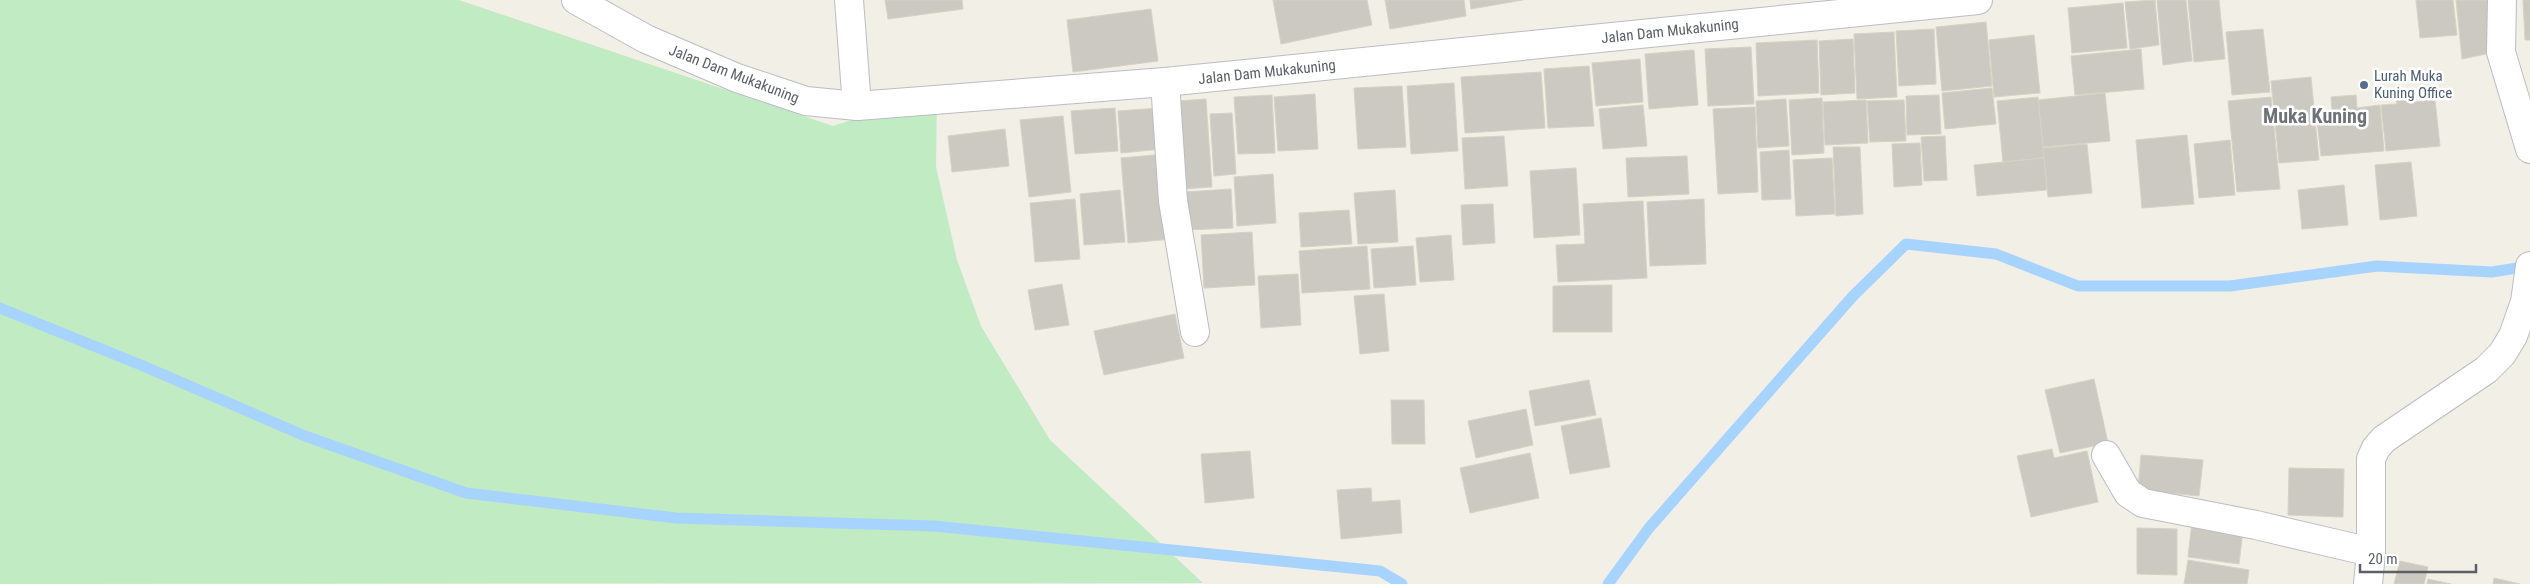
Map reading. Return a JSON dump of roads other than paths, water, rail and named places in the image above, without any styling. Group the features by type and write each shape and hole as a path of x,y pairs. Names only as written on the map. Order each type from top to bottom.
{"street":[{"name":"Jalan Dam Mukakuning","path":"576,0 646,39 737,78 806,101 857,106 1165,82 1978,0"},
{"path":"849,0 857,106"},
{"path":"2502,0 2501,52 2530,149"},
{"path":"1165,82 1173,201 1195,332"},
{"path":"2368,584 2371,552 2371,459 2376,448 2384,439 2486,370 2521,332 2530,266"},
{"path":"2106,455 2128,493 2143,503 2274,529 2371,552"}],"waterway":[{"path":"1608,584 1649,528 1853,296 1906,244 1996,254 2078,286 2230,286 2377,266 2492,272 2530,266"},
{"path":"0,308 141,365 305,436 466,493 676,518 934,526 1380,571 1402,584"}],"place":[{"name":"Lurah Muka Kuning Office","path":"2364,85"}],"district":[{"name":"Muka Kuning","path":"2315,116"}]}
